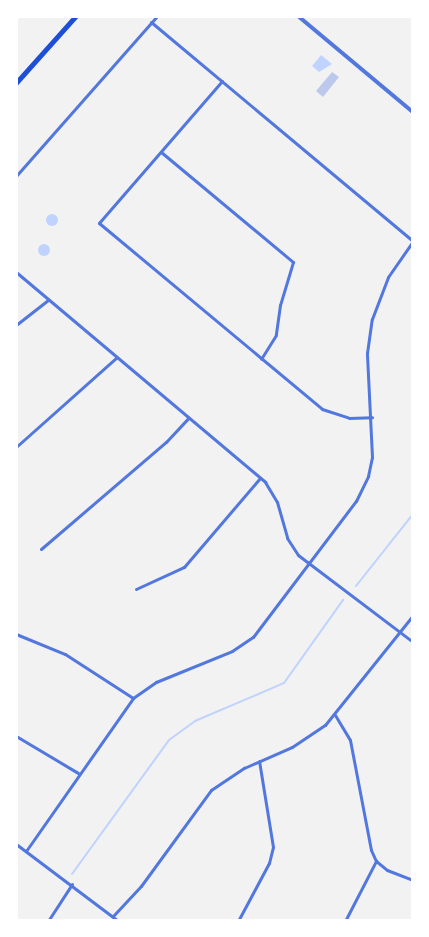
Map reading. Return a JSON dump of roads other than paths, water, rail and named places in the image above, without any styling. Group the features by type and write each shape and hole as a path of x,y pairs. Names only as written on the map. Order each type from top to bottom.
{"main road":[{"path":"16,83 76,16"}],"street":[{"path":"16,176 157,16"},
{"path":"298,16 413,112"},
{"path":"26,851 78,773 133,698 166,676 247,642 261,629 362,489 372,456 372,417 367,353 372,319 388,277 413,241 152,22"},
{"path":"222,81 99,223 261,359 329,412 349,418 372,417"},
{"path":"160,152 293,262 280,306 276,334 261,359"},
{"path":"16,272 260,478 277,502 291,548 309,564 413,642"},
{"path":"16,325 48,300"},
{"path":"16,447 116,358"},
{"path":"41,549 166,442 188,418"},
{"path":"136,589 184,567 260,478"},
{"path":"113,916 152,871 202,800 221,782 259,761 304,741 336,715 413,615"},
{"path":"16,634 65,654 133,698"},
{"path":"336,715 350,740 367,839 376,861 387,870 413,880"},
{"path":"16,736 78,773"},
{"path":"238,921 269,863 273,847 259,761"},
{"path":"16,844 72,884 118,921"},
{"path":"345,921 376,861"},
{"path":"48,921 72,884"}],"water":[{"path":"321,55 332,64 319,72 312,66"},
{"path":"50,214 54,214 58,220 54,226 50,226 46,222 46,218"},
{"path":"44,244 50,250 44,256 38,250"}],"waterway":[{"path":"356,586 413,514"},
{"path":"72,874 169,740 195,721 284,683 343,600"}]}
